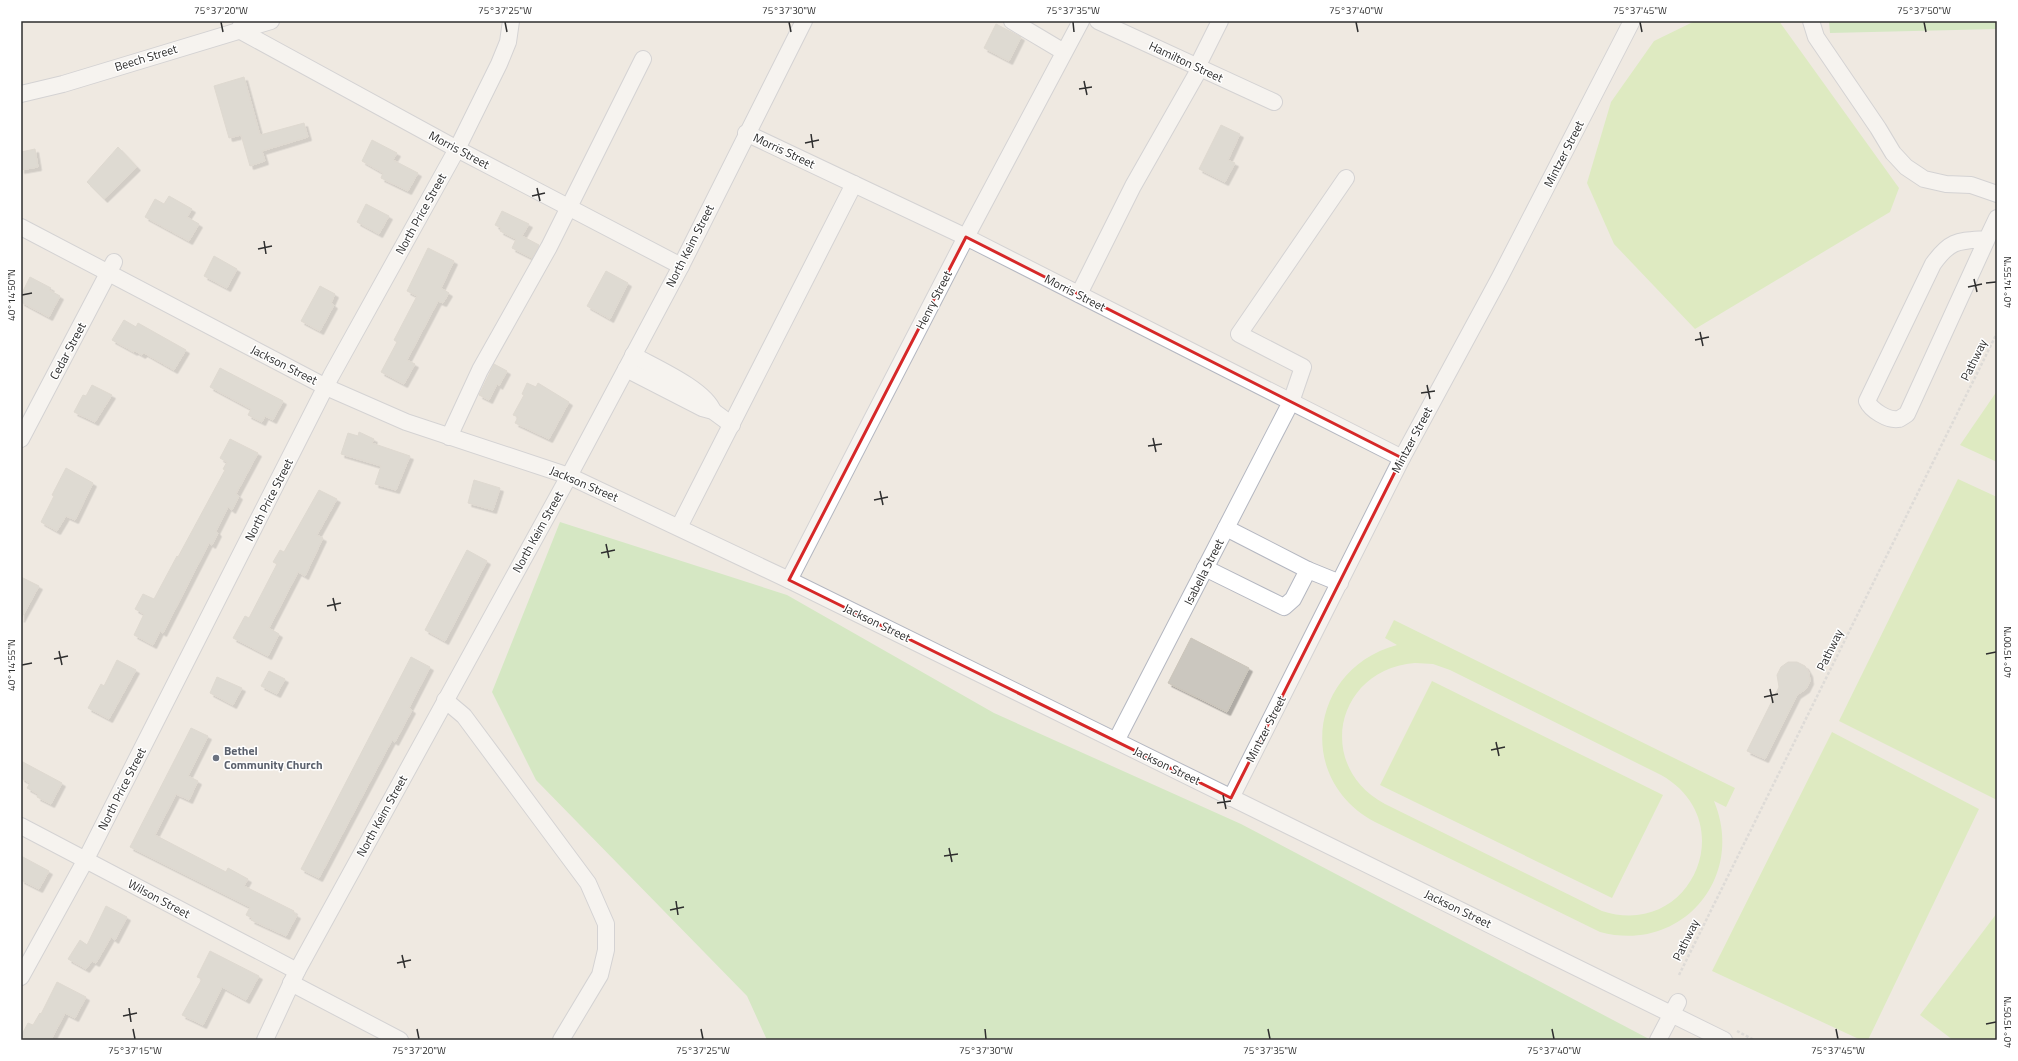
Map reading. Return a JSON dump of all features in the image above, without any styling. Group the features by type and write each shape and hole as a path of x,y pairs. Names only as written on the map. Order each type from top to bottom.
{"street":[{"name":"Beech Street","path":"21,94 63,84 241,26 271,21"},
{"name":"North Price Street","path":"21,977 85,861 326,387 457,149 499,64 508,42 511,21"},
{"name":"North Keim Street","path":"265,1040 294,977 569,476 681,266 746,133 804,21"},
{"path":"1012,21 1064,52"},
{"name":"Henry Street","path":"789,580 966,237 1081,21"},
{"name":"Hamilton Street","path":"1098,21 1274,102"},
{"path":"1079,294 1133,186 1198,67 1220,21"},
{"name":"Mintzer Street","path":"1231,798 1402,458 1500,276 1632,21"},
{"path":"1811,21 1816,37 1878,128 1893,153 1906,167 1924,179 1946,184 1971,185 1997,194"},
{"name":"Morris Street","path":"241,26 457,149 681,266"},
{"path":"449,436 480,370 549,247 643,59"},
{"name":"Morris Street","path":"746,133 966,237 1402,458"},
{"name":"Isabella Street","path":"1116,741 1291,402 1303,367 1239,334 1346,178"},
{"path":"679,527 854,184"},
{"path":"1987,239 1958,241 1944,249 1933,264 1867,401 1870,407 1890,419 1899,419 1907,414 1997,218"},
{"name":"Jackson Street","path":"21,227 111,268 326,387 406,422 569,476 679,527 1231,798 1674,1007 1724,1040"},
{"name":"Cedar Street","path":"21,439 111,268"},
{"path":"630,362 700,393 710,403 713,411 732,425"},
{"path":"1226,528 1308,570 1340,583"},
{"path":"1205,568 1284,607 1293,599 1308,570"},
{"path":"445,700 464,716 569,856 588,883 606,924 606,950 600,975 561,1040"},
{"name":"Wilson Street","path":"21,826 294,977 400,1040"},
{"path":"1658,1040 1674,1007"}],"path":[{"name":"Pathway","path":"1679,975 1997,333"}],"highlighted area":[{"path":"966,237 1402,458 1231,798 789,580"}],"green space":[{"path":"1695,21 1779,21 1899,188 1890,212 1695,329 1614,244 1587,183 1611,102 1654,41"},
{"path":"1829,21 1997,21 1997,29 1830,33"},
{"path":"1997,391 1997,462 1960,445"},
{"path":"1958,479 1997,497 1997,800 1839,721"},
{"path":"560,522 787,595 994,713 1241,824 1651,1040 767,1040 747,996 536,780 492,692"},
{"path":"1394,620 1735,788 1726,807 1714,801 1722,830 1721,857 1713,882 1699,904 1680,921 1656,932 1629,936 1600,932 1375,822 1349,803 1332,779 1323,753 1323,726 1330,700 1345,676 1368,657 1397,645 1385,638","holes":["1415,663 1433,664 1450,670 1661,775 1686,795 1699,820 1702,846 1696,871 1681,893 1660,908 1633,915 1602,911 1385,804 1363,787 1349,767 1342,744 1344,722 1352,700 1367,682 1388,669"]},
{"path":"1432,681 1663,795 1612,898 1380,785"},
{"path":"1832,732 1979,809 1868,1040 1861,1040 1712,971"},
{"path":"1997,913 1997,1040 1953,1040 1920,1015"}],"building":[{"path":"996,24 1021,37 1009,61 984,48"},
{"path":"244,77 260,135 304,123 308,137 262,151 265,161 250,166 241,135 229,138 214,86"},
{"path":"1221,125 1240,134 1228,160 1235,163 1225,182 1199,169"},
{"path":"372,140 397,153 393,160 418,173 408,191 381,178 383,173 362,161"},
{"path":"118,147 137,167 104,199 87,182"},
{"path":"35,149 38,167 21,170 21,152"},
{"path":"169,196 192,209 187,217 199,224 189,241 145,217 155,199 164,204"},
{"path":"366,204 389,216 379,234 357,222"},
{"path":"502,211 529,224 522,236 539,245 532,258 512,248 516,239 500,231 501,228 495,225"},
{"path":"428,248 454,261 441,288 449,293 443,303 438,301 407,360 415,364 404,384 381,372 397,342 394,340 417,296 407,291"},
{"path":"214,256 237,269 227,288 204,276"},
{"path":"606,271 628,283 610,319 587,306"},
{"path":"30,277 51,288 49,290 60,296 49,317 21,302 21,295"},
{"path":"320,286 335,294 331,303 334,305 320,331 301,321"},
{"path":"124,320 136,327 138,323 186,350 174,370 144,353 142,355 135,351 134,352 112,340"},
{"path":"494,364 507,371 499,386 497,384 489,400 479,395"},
{"path":"220,368 283,401 273,420 265,416 262,422 248,415 251,409 210,387"},
{"path":"527,383 536,387 538,383 569,402 549,439 515,423 518,417 513,415 524,395 522,394"},
{"path":"92,385 112,395 95,422 74,412 83,395 86,396"},
{"path":"359,432 374,439 372,443 410,456 396,490 375,484 381,466 341,454 348,433 358,436"},
{"path":"230,439 258,453 236,494 239,496 232,510 228,507 216,531 218,533 212,545 209,543 163,633 160,631 153,645 134,635 144,614 135,609 143,594 154,599 177,556 178,557 225,470 223,469 227,462 220,458"},
{"path":"66,468 93,483 75,520 66,516 57,531 41,522 54,496 52,495"},
{"path":"474,480 500,488 493,510 468,503"},
{"path":"319,490 337,499 317,535 323,538 305,576 298,572 269,628 279,634 268,656 233,638 245,616 249,618 277,564 273,562 280,550 284,552"},
{"path":"467,550 487,561 445,641 425,630"},
{"path":"21,577 39,586 21,619"},
{"path":"1191,638 1249,668 1227,712 1168,683"},
{"path":"411,657 430,667 409,708 412,710 395,742 392,740 319,878 301,869"},
{"path":"117,660 136,670 109,719 88,708 101,684 104,686"},
{"path":"1788,662 1797,662 1805,666 1809,673 1810,681 1806,689 1797,695 1765,759 1747,751 1779,687 1777,675 1781,667"},
{"path":"269,671 285,679 277,694 261,686"},
{"path":"217,677 242,688 233,705 210,693"},
{"path":"191,728 208,736 188,776 198,781 189,800 176,794 155,835 226,872 228,868 248,879 244,886 294,911 293,913 297,915 286,936 251,920 252,918 246,915 250,907 130,847"},
{"path":"21,761 62,783 51,804 37,797 38,794 27,788 30,783 21,778"},
{"path":"21,856 49,871 39,889 21,880"},
{"path":"106,906 127,917 115,940 111,937 96,963 92,961 86,969 68,959 80,940 87,945"},
{"path":"210,951 259,976 246,1000 222,987 203,1025 182,1015 202,979 197,977"},
{"path":"57,982 86,997 75,1018 65,1013 51,1040 29,1040 21,1036 28,1023 33,1025 40,1013 41,1014"}],"place":[{"name":"Bethel Community Church","path":"216,758"}]}
